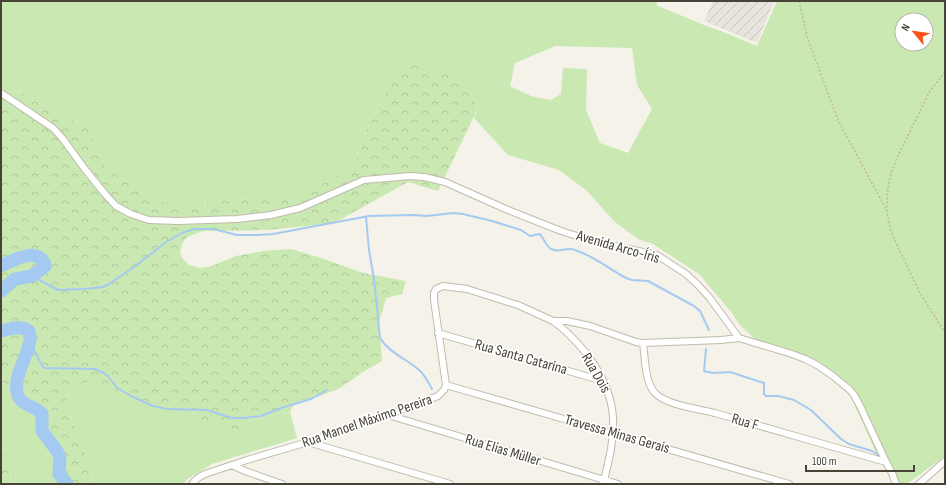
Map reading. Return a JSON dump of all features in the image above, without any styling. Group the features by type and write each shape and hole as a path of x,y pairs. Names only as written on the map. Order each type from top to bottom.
{"street":[{"name":"Avenida Arco-Íris","path":"1,93 53,128 104,194 116,206 131,214 149,220 178,221 236,219 271,215 300,208 364,180 410,176 424,177 445,182 508,210 561,231 596,242 657,255 686,274 696,283 709,297 739,338"},
{"name":"Rua Manoel Máximo Pereira","path":"192,484 200,476 308,442 388,415 438,396 444,390 446,385 438,333 434,293 436,289 443,286 467,289 488,295 518,304 553,321 567,321 590,326 636,342 721,340 739,338"},
{"name":"Rua Dois","path":"553,321 569,333 593,363 610,397 613,433 610,459 604,482"},
{"name":"Rua Santa Catarina","path":"438,333 603,381"},
{"path":"739,338 805,359 821,368 850,390 857,401 896,484"},
{"name":"Rua F","path":"643,343 648,378 652,389 659,397 668,402 708,411 886,462"},
{"name":"Travessa Minas Gerais","path":"446,385 788,484"},
{"name":"Rua Elias Müller","path":"388,415 604,482 618,484"},
{"path":"308,442 450,484"},
{"path":"919,484 945,461"},
{"path":"232,465 282,484"}],"path":[{"path":"799,1 807,37 838,120 887,212"},
{"path":"945,72 930,91 896,160 890,177 887,195 887,212 890,228 899,250 920,293 945,333"}],"shaded area":[{"path":"713,1 774,1 757,43 704,21"}],"green space":[{"path":"1,1 658,1 656,5 757,46 777,1 945,1 945,456 907,484 894,484 877,455 850,395 811,363 760,344 739,324 732,313 699,274 653,244 638,239 615,222 586,190 559,170 508,155 474,118 478,108 472,96 402,61 369,124 353,167 302,195 173,205 142,194 105,166 88,129 1,81","holes":["555,46 632,48 637,85 652,109 628,153 600,143 586,110 587,69 563,68 561,94 551,100 531,96 510,86 515,63"]},
{"path":"402,61 454,76 472,96 478,108 438,191 408,182 334,223 268,230 203,231 187,237 183,242 180,251 182,258 189,265 199,268 209,267 236,256 264,251 291,249 363,273 406,281 402,294 386,298 379,323 382,361 340,388 320,396 303,400 293,406 290,412 247,421 240,434 86,382 68,390 65,407 84,446 93,484 65,484 45,440 16,392 1,381 1,81 88,129 105,166 142,194 173,205 302,195 353,167 369,124"},
{"path":"1,381 16,392 45,440 65,484 10,484 11,467 1,451"},
{"path":"86,382 134,397 247,421 290,412 297,438 212,464 186,480 184,484 93,484 84,446 65,407 68,390"},
{"path":"1,451 11,467 10,484 1,484"}],"waterway":[{"path":"32,276 58,290 103,287 134,267 166,242 182,233 194,229 213,229 237,235 257,235 273,234 369,216 427,216 453,213 492,221 521,230 530,236 540,234 551,249 558,251 572,249 595,259 626,278 648,281 694,306 700,311 709,330"},
{"path":"366,217 380,338 388,348 421,372 432,389"},
{"path":"1,266 18,258 31,255 42,259 45,265 32,276 15,279 1,291"},
{"path":"1,331 19,328 29,331 29,347 18,376 17,391 21,401 37,409 42,414 42,431 60,457 59,474 67,484"},
{"path":"30,343 43,367 45,368 95,369 108,376 117,388 133,397 153,406 167,409 207,410 232,418 261,416 311,399 327,390"},
{"path":"706,349 704,371 713,373 730,372 764,383 764,394 766,396 778,396 794,400 811,410 841,439 849,444 872,451 881,457"},
{"path":"895,472 898,483"}]}
